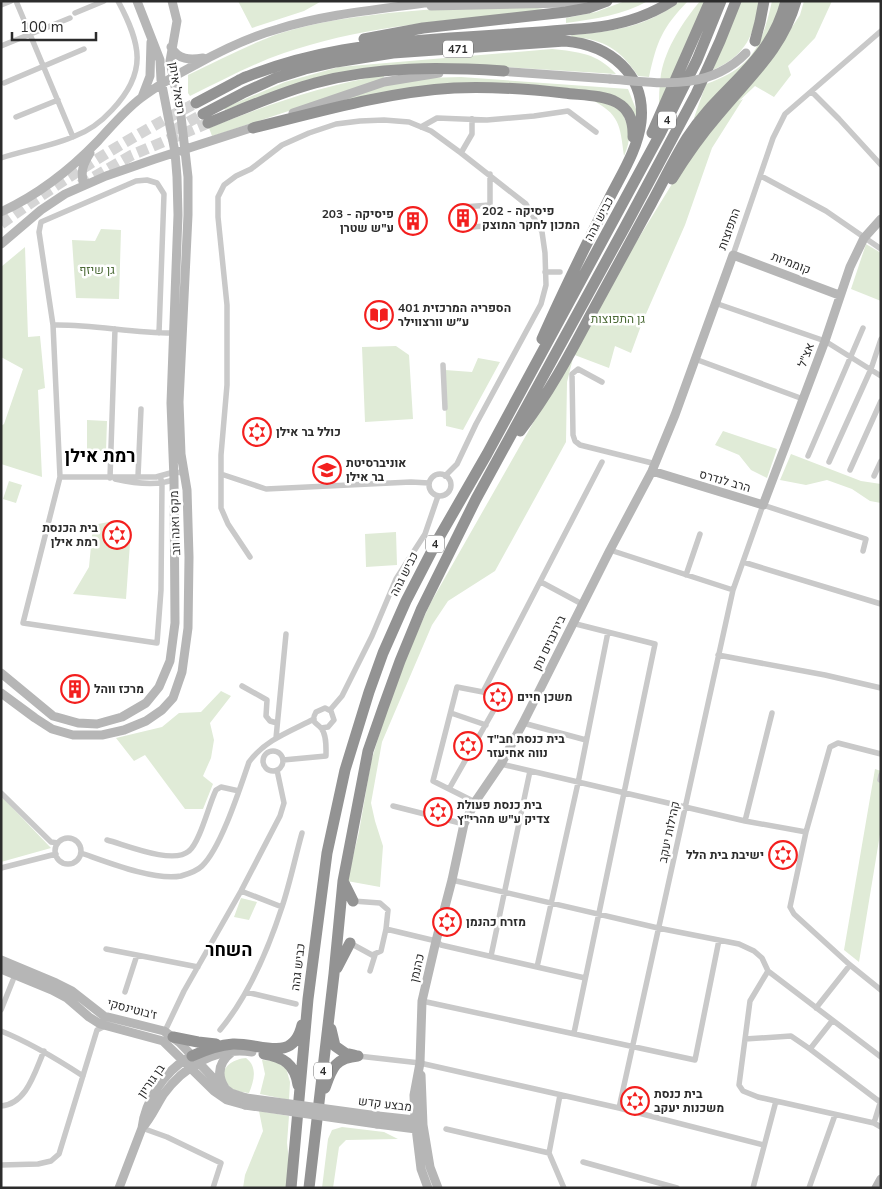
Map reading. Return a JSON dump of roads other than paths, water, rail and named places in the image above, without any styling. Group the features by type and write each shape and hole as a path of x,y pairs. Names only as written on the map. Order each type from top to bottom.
{"highway":[{"path":"239,80 294,54 337,44 401,31 566,12 588,8 607,1"},
{"name":"471","path":"196,103 239,80 276,66 358,46 622,24 648,14 672,1"},
{"path":"606,236 683,66 710,1"},
{"name":"כביש גהה","path":"291,1188 308,1000 327,853 345,770 369,692 406,600 606,236 693,68 722,1"},
{"name":"4","path":"309,1188 331,1004 343,881 368,751 382,708 421,610 476,499 696,94 736,1"},
{"path":"755,41 764,1"},
{"path":"495,464 532,416 558,373 688,136 767,47 786,1"},
{"path":"624,255 692,148 713,121 772,54 783,34 796,1"},
{"name":"471","path":"504,71 430,67 369,72 313,84 205,119 245,92 276,78 336,62 393,53 574,42 591,46 611,56 623,66 636,86 641,101 641,122 638,137 630,155"},
{"path":"252,128 327,110 422,91 470,87 509,88 606,98 624,107 632,118 633,136 630,155 563,290 509,412"},
{"path":"343,881 353,901"},
{"path":"334,974 350,943"},
{"path":"188,1063 213,1048 245,1044 277,1049 289,1046 294,1043 301,1031 308,1000"},
{"path":"331,1004 331,1028 336,1046 344,1053 358,1056"},
{"path":"167,1036 232,1047"},
{"path":"252,1052 277,1056 289,1063 295,1074 300,1097"},
{"path":"318,1106 330,1074 337,1064 345,1058 358,1056"}],"street":[{"path":"1,5 11,1"},
{"path":"16,1 74,137"},
{"path":"75,13 104,1"},
{"path":"2,157 74,137 97,126 126,94 133,83 136,69 136,48 131,27 118,1"},
{"name":"רפאל איתן","path":"137,1 160,60 162,83 175,152"},
{"name":"רפאל איתן","path":"172,1 177,21 170,61 186,149"},
{"path":"1,212 26,199 53,181 99,140 141,97 173,76 236,44 278,29 316,20 438,1"},
{"path":"379,10 435,5 568,4 585,1"},
{"path":"1,244 52,202 84,185 154,159 252,128 358,90 402,78 444,73 504,71 661,82 700,80 710,77 728,69 746,53 763,25 769,1"},
{"path":"1,46 70,18"},
{"name":"התפוצות","path":"654,468 733,255 773,138 786,114 880,32"},
{"path":"141,97 150,76 151,38"},
{"path":"172,47 175,53 184,58 195,59 214,55"},
{"path":"4,83 84,48"},
{"path":"162,83 177,94"},
{"path":"812,92 840,119 881,165"},
{"path":"16,117 58,100"},
{"path":"420,127 437,118 472,119 534,116 568,111 596,132"},
{"path":"461,153 472,134 472,119"},
{"path":"250,557 228,524 221,508 221,474 227,385 227,305 218,217 218,197 224,185 236,176 251,169 282,146 309,133 336,124 384,120 408,122 429,130 490,174 526,204 542,232 546,285 541,304 476,424 457,464 445,476"},
{"path":"84,185 81,173 83,166 99,140"},
{"name":"מקס ואנה ווב","path":"1,673 53,716 78,724 97,724 122,717 139,707 154,694 166,673 174,639 175,623 174,476 171,403 188,215 186,149"},
{"name":"מקס ואנה ווב","path":"1,693 44,724 62,733 84,736 111,734 138,725 155,716 170,703 176,691 182,672 188,628 189,534 179,402 177,333 178,224 175,152"},
{"path":"154,159 169,164 177,177"},
{"path":"463,207 490,205 490,174"},
{"path":"761,176 826,211 881,249"},
{"path":"159,333 164,194 162,188 157,183 147,180 136,180 41,222 39,232 53,325 60,477 23,623 157,643 161,590 161,480"},
{"name":"אצ\"ל","path":"763,505 825,342 839,295 850,267 864,238 881,219"},
{"path":"472,227 537,222"},
{"name":"קוממיות","path":"733,255 839,295"},
{"path":"545,272 560,272"},
{"path":"715,302 825,342 881,376"},
{"path":"53,325 83,325 115,330 177,333"},
{"path":"808,456 864,328"},
{"path":"110,478 115,330"},
{"path":"829,462 870,369 881,339"},
{"path":"695,359 804,398"},
{"path":"442,365 445,408"},
{"path":"602,382 578,368 572,374 573,435 575,441 654,468"},
{"path":"850,470 881,401"},
{"path":"138,476 140,409"},
{"path":"874,476 881,461"},
{"path":"483,692 602,462"},
{"name":"הרב לנדרס","path":"654,468 680,481 763,505"},
{"name":"בירנבוים נתן","path":"464,824 475,802 501,764 523,723 572,623 654,468"},
{"path":"110,478 129,482 161,480 184,473"},
{"path":"221,474 266,489 410,482 429,484"},
{"path":"436,475 445,476 450,484 449,490 444,495 438,496 432,493 429,484 433,477 436,475"},
{"path":"60,477 110,478 138,476 161,480"},
{"path":"330,710 342,696 372,636 396,579 425,534 438,496"},
{"path":"763,505 866,539 863,551"},
{"name":"קהילות יעקב","path":"619,1108 733,590 763,505"},
{"path":"686,575 700,534"},
{"path":"610,550 733,590"},
{"path":"743,562 881,604"},
{"path":"541,582 582,604"},
{"path":"572,623 655,644 574,1033"},
{"path":"537,967 578,783 608,632"},
{"path":"276,738 286,634"},
{"path":"718,654 881,688"},
{"path":"242,686 267,700 266,716 270,721 277,723"},
{"path":"449,789 499,701 483,692 458,687 434,781 449,789 475,802"},
{"path":"283,760 326,756 326,742 322,728 316,724 314,719 314,714 319,709 325,708 330,710 334,717 333,723 328,727 322,728"},
{"path":"451,713 486,725"},
{"path":"745,821 772,713"},
{"path":"81,853 126,868 160,875 180,876 190,873 202,866 215,848 250,762 256,752 276,738 314,719"},
{"path":"523,723 586,740"},
{"path":"881,754 838,744 830,747 806,832 790,907 794,914 850,965 881,990"},
{"path":"274,751 280,754 283,760 282,766 277,770 270,771 265,767 263,757 268,752 274,751"},
{"path":"501,764 745,821 806,832"},
{"path":"188,1063 167,1036 184,991 241,891 280,816 284,803 277,770"},
{"path":"490,956 530,771"},
{"path":"107,840 154,854 180,856 190,850 194,844 216,790 221,787 239,790"},
{"path":"1,793 51,842 58,843 65,838 73,839 80,844 81,853 76,861 62,862 56,854 58,843"},
{"path":"394,806 464,824"},
{"name":"כהנמן","path":"418,1125 422,1001 464,824"},
{"path":"220,1030 232,1016 246,992 271,938 302,834"},
{"path":"1,868 56,854"},
{"path":"452,880 658,928 739,944 762,958 768,971 881,1056"},
{"path":"241,891 282,906"},
{"path":"353,901 380,903 388,910 381,951 375,955 370,971"},
{"path":"386,928 436,941 441,945 585,978"},
{"path":"422,1001 694,1060 719,940"},
{"path":"350,943 375,955"},
{"path":"106,949 198,968"},
{"path":"125,992 137,955"},
{"name":"ז'בוטינסקי","path":"1,960 72,991 104,1016 167,1036 174,1051 188,1063"},
{"path":"816,1008 850,965"},
{"name":"ז'בוטינסקי","path":"1,969 52,990 76,1005 95,1021 107,1026 167,1036"},
{"path":"768,971 750,1001 739,1085 743,1091 758,1097 874,1123 881,1127"},
{"path":"1,1010 13,980"},
{"path":"246,992 296,1004"},
{"path":"810,1049 832,1021"},
{"path":"1,1165 45,1163 51,1161 59,1154 97,1030 100,1027 107,1026"},
{"path":"1,1031 20,1038 44,1051 83,1076"},
{"path":"745,1039 791,1036 880,1101 874,1123"},
{"path":"226,1090 220,1080 220,1068 224,1058 232,1047 252,1052"},
{"path":"1,1106 15,1102 24,1094 44,1051"},
{"path":"358,1056 420,1063 619,1108 764,1145"},
{"name":"מבצע קדש","path":"188,1063 221,1097 245,1102 418,1125"},
{"name":"מבצע קדש","path":"188,1063 245,1102"},
{"name":"בן גוריון","path":"142,1128 188,1063"},
{"name":"בן גוריון","path":"120,1188 150,1101 164,1080 188,1063"},
{"path":"173,1082 186,1077 203,1080"},
{"path":"560,1095 549,1154 564,1188"},
{"path":"753,1188 776,1101"},
{"path":"809,1188 835,1115"},
{"path":"418,1125 421,1168 428,1188"},
{"path":"418,1125 438,1188"},
{"path":"142,1128 167,1137 221,1163 213,1188"},
{"path":"446,1129 549,1154"},
{"path":"583,1162 677,1188"}],"tunnel":[{"path":"1,224 96,160 196,103"},
{"path":"174,130 203,114"},
{"path":"80,185 132,155 208,123"}],"place":[{"name":"202 - פיסיקה המכון לחקר המוצק","path":"463,218"},
{"name":"203 - פיסיקה ע\"ש שטרן","path":"413,221"},
{"name":"401 הספריה המרכזית ע״ש וורצווילר","path":"379,315"},
{"name":"כולל בר אילן","path":"257,432"},
{"name":"אוניברסיטת בר אילן","path":"327,470"},
{"name":"בית הכנסת רמת אילן","path":"117,535"},
{"name":"מרכז ווהל","path":"75,689"},
{"name":"משכן חיים","path":"498,697"},
{"name":"בית כנסת חב\"ד נווה אחיעזר","path":"468,746"},
{"name":"בית כנסת פעולת צדיק ע\"ש מהרי\"ץ","path":"438,812"},
{"name":"ישיבת בית הלל","path":"783,855"},
{"name":"מזרח כהנמן","path":"447,922"},
{"name":"בית כנסת משכנות יעקב","path":"635,1101"}],"district":[{"name":"רמת אילן","path":"100,456"},
{"name":"השחר","path":"229,950"}],"park label":[{"name":"גן שיזף","path":"97,270"},
{"name":"גן התפוצות","path":"618,319"}]}
